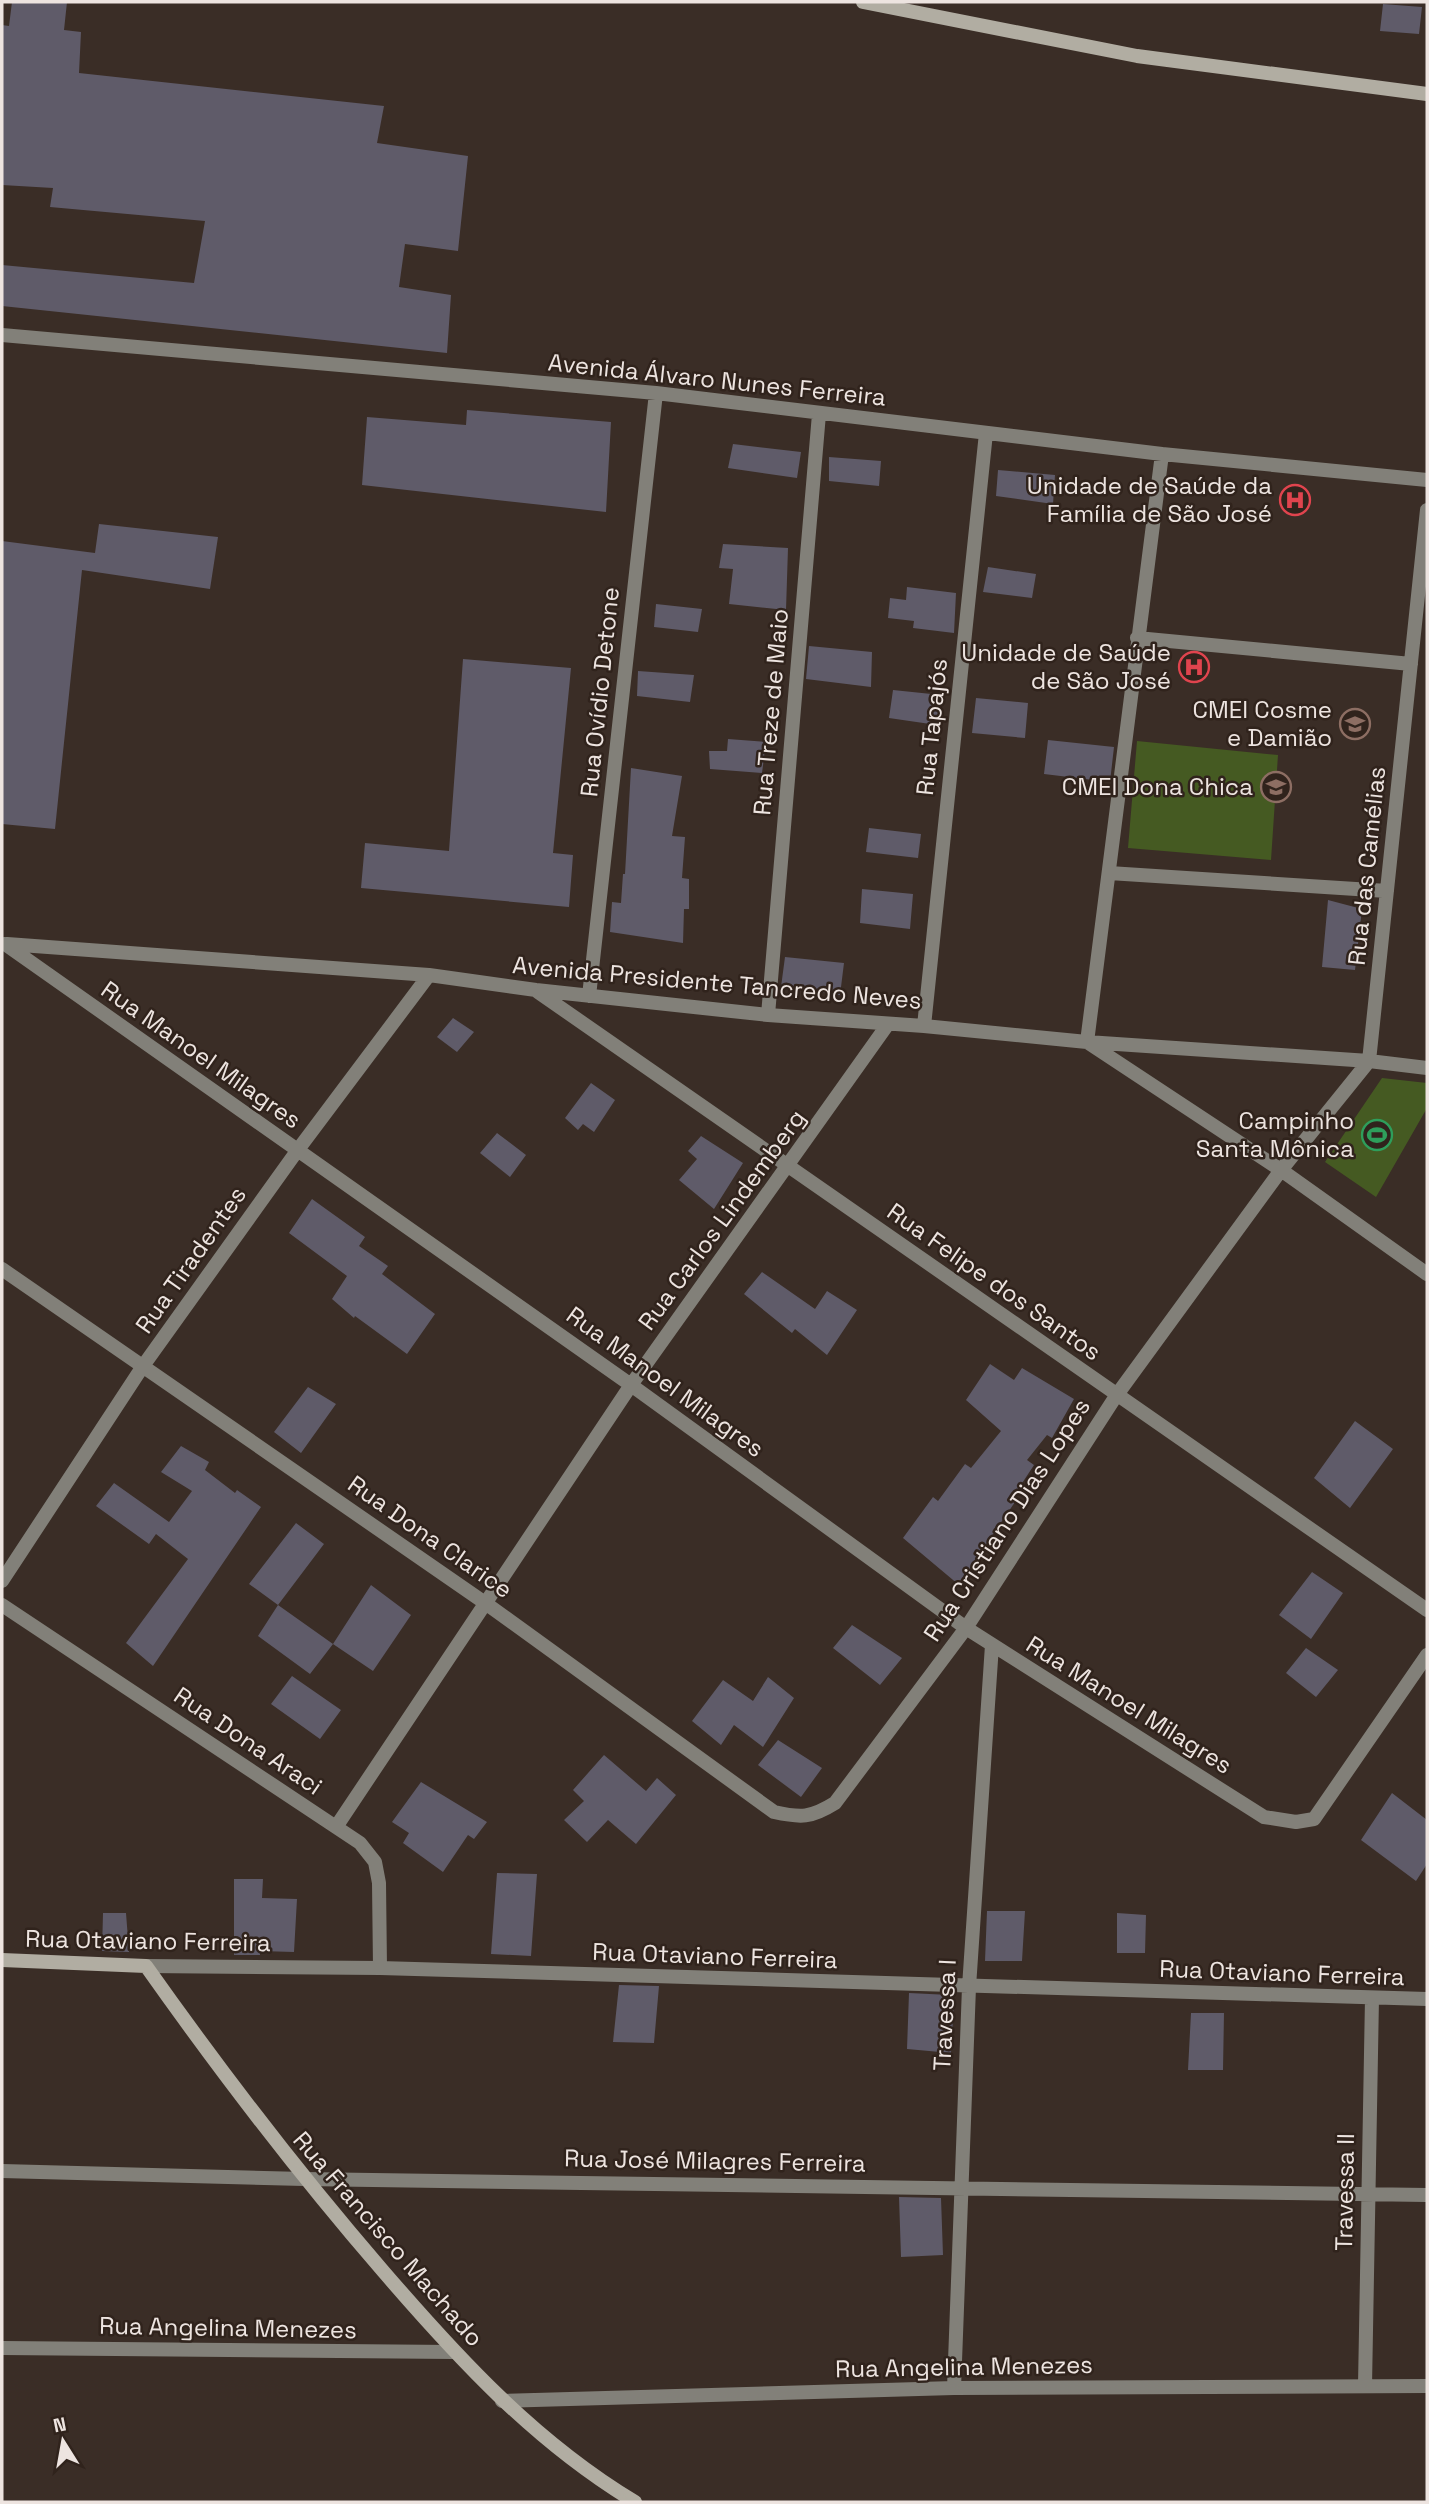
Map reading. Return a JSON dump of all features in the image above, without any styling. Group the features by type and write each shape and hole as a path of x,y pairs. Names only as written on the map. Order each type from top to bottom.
{"street":[{"path":"863,2 1137,57 1427,94"},
{"name":"Avenida Álvaro Nunes Ferreira","path":"2,335 656,393 1162,454 1427,480"},
{"name":"Rua Ovídio Detone","path":"589,996 656,393"},
{"name":"Rua Treze de Maio","path":"768,1014 819,414"},
{"name":"Rua Tapajós","path":"925,1026 986,433"},
{"path":"1162,454 1087,1042 1281,1170 1427,1274"},
{"name":"Rua das Camélias","path":"1369,1061 1427,510"},
{"path":"1137,638 1411,664"},
{"path":"1109,873 1387,891"},
{"name":"Avenida Presidente Tancredo Neves","path":"4,944 429,975 536,990 768,1014 1087,1042 1369,1061 1427,1068"},
{"name":"Rua Manoel Milagres","path":"4,944 631,1385 966,1628 1264,1817 1296,1822 1314,1819 1427,1655"},
{"name":"Rua Tiradentes","path":"2,1581 144,1366 297,1151 429,975"},
{"name":"Rua Felipe dos Santos","path":"536,990 1427,1610"},
{"name":"Rua Carlos Lindemberg","path":"336,1827 488,1605 631,1385 888,1024"},
{"name":"Rua Cristiano Dias Lopes","path":"835,1803 966,1628 1116,1396 1281,1170 1369,1061"},
{"name":"Rua Dona Clarice","path":"2,1269 488,1605 774,1812 794,1817 815,1815 835,1803"},
{"name":"Rua Dona Araci","path":"2,1605 360,1843 375,1862 379,1883 380,1968"},
{"name":"Travessa I","path":"954,2388 959,2186 969,1987 992,1645"},
{"name":"Rua Otaviano Ferreira","path":"2,1960 146,1966 380,1968 1427,1999"},
{"name":"Rua Francisco Machado","path":"146,1966 223,2075 304,2179 453,2353 502,2401 588,2474 635,2502"},
{"name":"Travessa II","path":"1365,2386 1372,1998"},
{"name":"Rua José Milagres Ferreira","path":"2,2171 304,2179 959,2186 1427,2195"},
{"name":"Rua Angelina Menezes","path":"2,2348 453,2353"},
{"name":"Rua Angelina Menezes","path":"502,2401 954,2388 1427,2386"}],"green space":[{"path":"1137,741 1278,755 1271,860 1128,848"},
{"name":"Campinho Santa Mônica","path":"1382,1078 1427,1083 1427,1108 1376,1197 1325,1162"}],"building":[{"path":"12,2 67,2 64,30 81,32 79,73 384,106 377,143 468,156 458,251 405,244 399,287 451,295 447,353 2,306 2,265 194,283 205,221 50,207 53,188 2,185 2,25 9,26"},
{"path":"1383,4 1422,7 1419,34 1380,31"},
{"path":"467,410 611,422 606,512 362,485 367,417 466,425"},
{"path":"733,444 801,452 797,478 728,468"},
{"path":"829,457 881,461 879,486 829,481"},
{"path":"998,470 1055,475 1053,504 996,496"},
{"path":"99,524 218,537 210,589 82,570 55,829 2,824 2,541 95,553"},
{"path":"723,544 788,548 786,610 729,604 733,569 719,568"},
{"path":"988,567 1036,574 1032,598 983,592"},
{"path":"907,587 956,593 954,633 913,628 914,621 888,618 890,598 906,600"},
{"path":"656,604 702,609 698,632 654,627"},
{"path":"809,646 872,652 871,687 806,679"},
{"path":"463,659 571,668 553,853 573,855 569,907 361,888 365,843 449,851"},
{"path":"638,671 694,675 690,702 637,696"},
{"path":"893,690 941,695 937,725 889,718"},
{"path":"976,698 1028,703 1025,738 972,733"},
{"path":"728,739 766,742 762,773 710,769 709,751 727,751"},
{"path":"1048,740 1114,747 1110,782 1044,774"},
{"path":"631,768 682,776 672,836 685,837 682,878 689,879 689,909 684,909 683,943 610,932 612,902 621,903 625,874"},
{"path":"869,828 921,834 918,858 866,852"},
{"path":"862,889 913,894 910,929 860,923"},
{"path":"1328,900 1362,909 1355,970 1322,967"},
{"path":"785,957 844,963 840,995 781,987"},
{"path":"453,1018 474,1032 457,1052 437,1037"},
{"path":"591,1083 615,1100 594,1132 583,1124 578,1130 565,1118"},
{"path":"497,1133 526,1155 510,1177 480,1153"},
{"path":"701,1136 743,1163 714,1209 679,1180 697,1159 688,1151"},
{"path":"312,1199 365,1237 359,1246 388,1266 382,1274 435,1314 407,1354 355,1316 354,1318 332,1299 347,1276 289,1233"},
{"path":"762,1272 815,1309 827,1291 857,1310 827,1355 795,1329 792,1333 744,1294"},
{"path":"990,1364 1014,1380 1022,1368 1074,1399 1052,1438 1047,1435 1027,1460 1034,1465 1013,1497 1017,1499 959,1585 903,1538 933,1497 938,1501 965,1464 971,1468 1001,1431 966,1400"},
{"path":"308,1387 336,1404 301,1453 274,1432"},
{"path":"1355,1421 1393,1449 1350,1508 1314,1478"},
{"path":"181,1446 209,1462 205,1470 235,1493 237,1490 261,1507 153,1666 126,1643 188,1559 156,1534 149,1544 96,1506 114,1483 169,1522 192,1491 161,1472"},
{"path":"296,1523 324,1544 278,1605 249,1584"},
{"path":"1312,1572 1343,1593 1311,1639 1279,1615"},
{"path":"371,1585 411,1615 373,1671 333,1644"},
{"path":"278,1605 333,1644 310,1674 258,1636"},
{"path":"852,1625 902,1658 880,1685 833,1648"},
{"path":"1306,1648 1338,1670 1316,1697 1286,1673"},
{"path":"292,1676 341,1710 320,1739 271,1704"},
{"path":"768,1677 794,1698 763,1747 734,1725 721,1745 692,1721 723,1680 753,1701"},
{"path":"778,1740 822,1768 801,1797 758,1765"},
{"path":"604,1755 646,1791 657,1778 676,1795 636,1844 608,1820 587,1842 564,1820 584,1801 573,1790"},
{"path":"421,1782 487,1822 474,1839 468,1835 443,1872 403,1843 409,1833 392,1822"},
{"path":"1392,1793 1427,1820 1427,1864 1416,1881 1361,1840"},
{"path":"497,1873 537,1874 531,1956 491,1954"},
{"path":"234,1879 263,1879 262,1898 297,1899 294,1952 260,1951 260,1955 234,1955"},
{"path":"987,1911 1025,1911 1022,1961 985,1961"},
{"path":"103,1913 126,1913 129,1952 102,1951"},
{"path":"1117,1913 1146,1915 1145,1953 1117,1953"},
{"path":"619,1985 659,1986 654,2043 613,2042"},
{"path":"909,1993 950,1995 954,2002 951,2053 907,2049"},
{"path":"1191,2013 1224,2013 1223,2070 1188,2070"},
{"path":"899,2197 941,2198 943,2255 901,2257"}],"place":[{"name":"Unidade de Saúde da Família de São José","path":"1295,500"},
{"name":"Unidade de Saúde de São José","path":"1194,667"},
{"name":"CMEI Cosme e Damião","path":"1355,724"},
{"name":"CMEI Dona Chica","path":"1276,787"},
{"name":"Campinho Santa Mônica","path":"1377,1135"}]}
